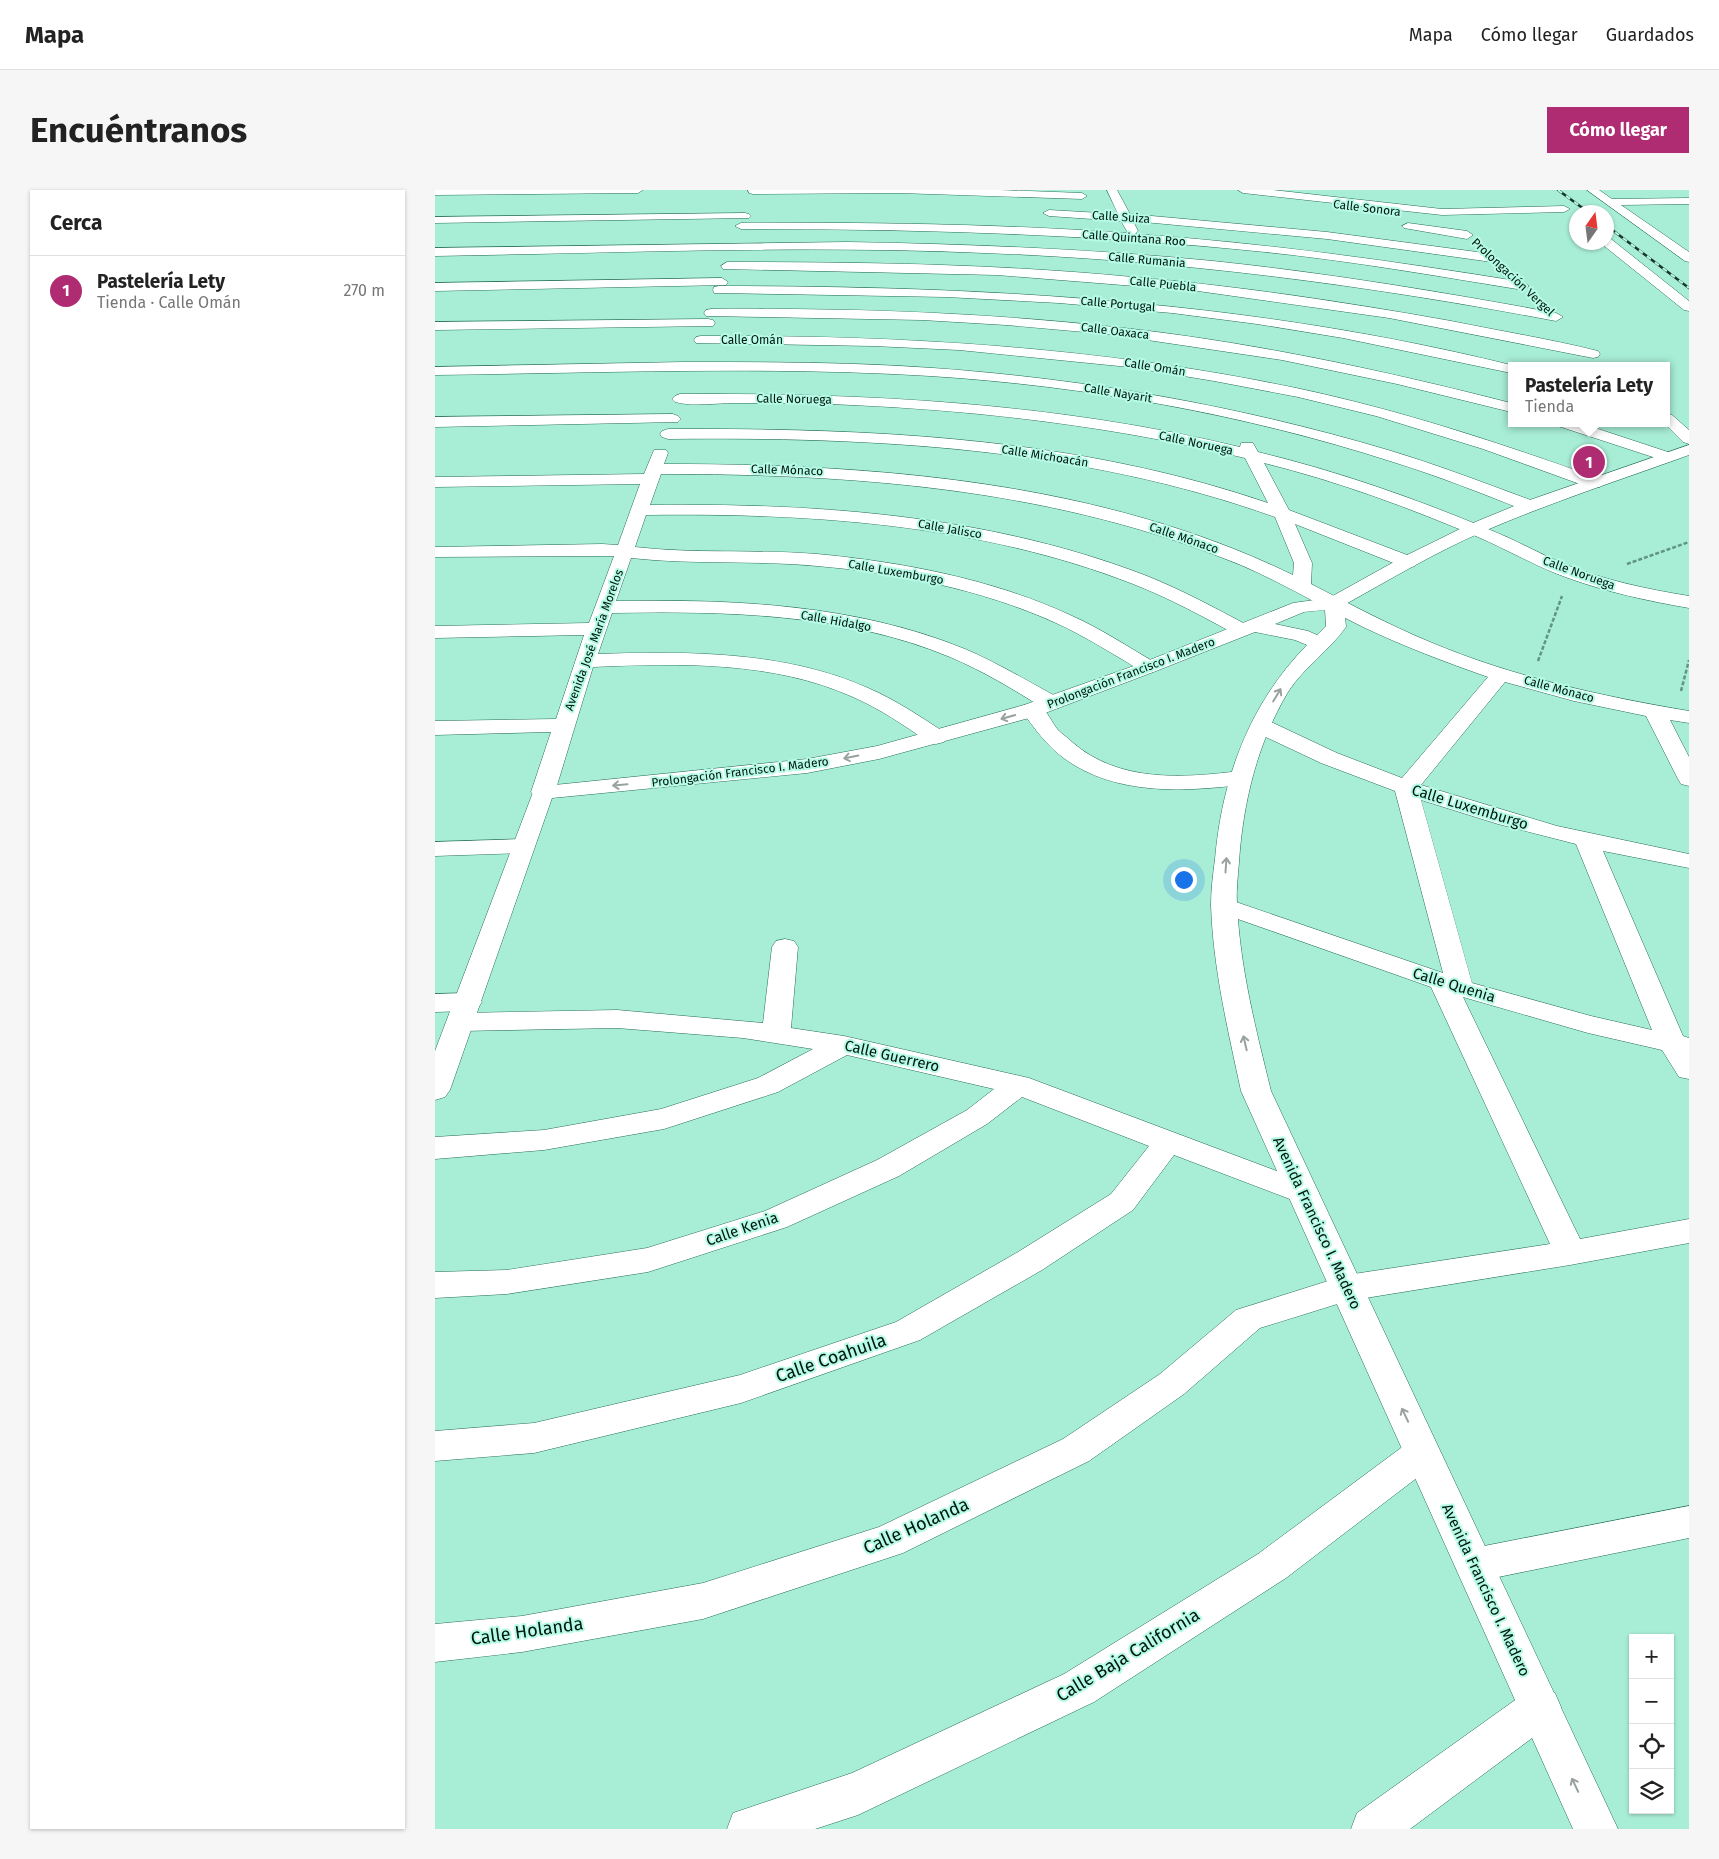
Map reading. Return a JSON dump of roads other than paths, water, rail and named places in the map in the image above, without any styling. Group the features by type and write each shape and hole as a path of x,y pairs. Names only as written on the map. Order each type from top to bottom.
{"street":[{"path":"435,192 638,190"},
{"path":"754,191 899,190 1112,196 1201,358 1281,512 1303,563 1301,585"},
{"path":"1243,190 1442,212 1567,211 1552,199"},
{"path":"1592,190 1689,258"},
{"path":"1636,190 1653,201"},
{"name":"Avenida José María Morelos","path":"435,1090 465,1012 543,792 585,661 734,247 748,215 754,191"},
{"path":"445,299 529,192"},
{"name":"Prolongación Vergel","path":"1424,195 1559,320"},
{"path":"1609,202 1689,201"},
{"name":"Calle Suiza","path":"1041,212 1125,217 1307,233 1492,258"},
{"name":"Calle Quintana Roo","path":"435,220 748,215 949,228 1135,237 1327,256 1530,292"},
{"path":"1636,220 1653,220"},
{"name":"Calle Sonora","path":"1396,225 1467,235"},
{"path":"1668,243 1689,243"},
{"name":"Calle Rumania","path":"435,252 864,246 983,249 1148,260 1347,281 1450,297 1559,320"},
{"path":"1614,248 1689,307"},
{"name":"Calle Puebla","path":"723,280 902,267 1064,275 1160,283 1371,310 1597,357 1575,336"},
{"path":"435,287 723,280"},
{"name":"Calle Portugal","path":"723,280 1038,298 1174,309 1354,337 1508,368"},
{"name":"Calle Oaxaca","path":"435,326 843,313 987,319 1191,340 1406,381 1508,407"},
{"name":"Calle Omán","path":"701,340 852,340 969,346 1116,362 1210,376 1296,393 1435,428 1501,449 1594,483"},
{"name":"Calle Nayarit","path":"435,371 691,367 844,368 994,377 1076,387 1229,413 1311,432 1456,477 1529,506"},
{"name":"Calle Noruega","path":"680,399 821,398 964,407 1096,424 1168,436 1252,456 1355,485 1474,529 1571,572 1616,587 1689,602"},
{"path":"1670,421 1689,439"},
{"name":"Calle Michoacán","path":"435,422 670,426 760,432 851,434 941,441 1019,451 1124,469 1199,487 1281,512 1408,562"},
{"path":"1576,427 1668,457"},
{"name":"Prolongación Francisco I. Madero","path":"543,792 807,766 879,752 1042,707 1300,607 1334,603 1408,562 1474,529 1529,506 1689,450"},
{"name":"Calle Mónaco","path":"435,482 652,474 741,468 828,471 913,479 995,490 1076,506 1153,527 1229,553 1301,585 1418,644 1501,674 1575,695 1673,714"},
{"name":"Calle Jalisco","path":"640,510 715,508 834,514 931,525 999,538 1065,554 1127,575 1248,628"},
{"name":"Calle Luxemburgo","path":"435,552 585,549 664,556 740,556 817,560 888,569 948,581 1010,598 1063,619 1149,667"},
{"name":"Avenida Francisco I. Madero","path":"1334,603 1336,627 1296,668 1278,692 1245,760 1240,778 1229,828 1223,906 1237,1012 1256,1091 1596,1829"},
{"name":"Calle Hidalgo","path":"605,607 679,605 751,608 820,617 886,630 947,649 1003,674 1042,707"},
{"path":"1248,628 1301,635 1320,644"},
{"path":"435,632 597,629"},
{"path":"585,661 655,658 723,661 786,670 853,690 895,709 936,737"},
{"path":"1501,674 1406,788 1424,858 1451,985 1570,1253"},
{"path":"1042,707 1043,728 1065,748 1089,764 1122,777 1161,784 1201,784 1240,778"},
{"path":"1673,714 1689,779"},
{"path":"435,728 564,724"},
{"name":"Calle Luxemburgo","path":"1261,726 1329,758 1406,788 1481,812 1587,840 1689,861"},
{"path":"1587,840 1681,1045 1689,1070"},
{"path":"435,849 523,846"},
{"name":"Calle Quenia","path":"1223,906 1451,985 1588,1024 1681,1045"},
{"path":"776,1034 785,947"},
{"name":"Calle Guerrero","path":"435,1003 465,1012 617,1019 743,1028 844,1045 1019,1085 1303,1193"},
{"path":"435,1148 544,1140 664,1119 769,1085 844,1045"},
{"name":"Calle Kenia","path":"435,1285 507,1282 648,1260 776,1219 888,1168 977,1117 1019,1085"},
{"name":"Calle Coahuila","path":"435,1446 535,1438 741,1389 908,1331 1031,1261 1122,1202 1168,1142"},
{"name":"Calle Holanda","path":"435,1643 522,1634 703,1601 889,1541 1076,1450 1172,1384 1248,1320 1347,1288 1570,1253 1689,1231"},
{"name":"Calle Baja California","path":"749,1829 858,1793 1079,1688 1272,1566 1423,1453"},
{"path":"1474,1565 1689,1522"},
{"path":"1373,1829 1539,1707"}],"railway":[{"path":"1558,190 1578,205"},
{"path":"1614,231 1689,288"}],"place":[{"name":"Pastelería Lety","path":"1589,462"}]}
